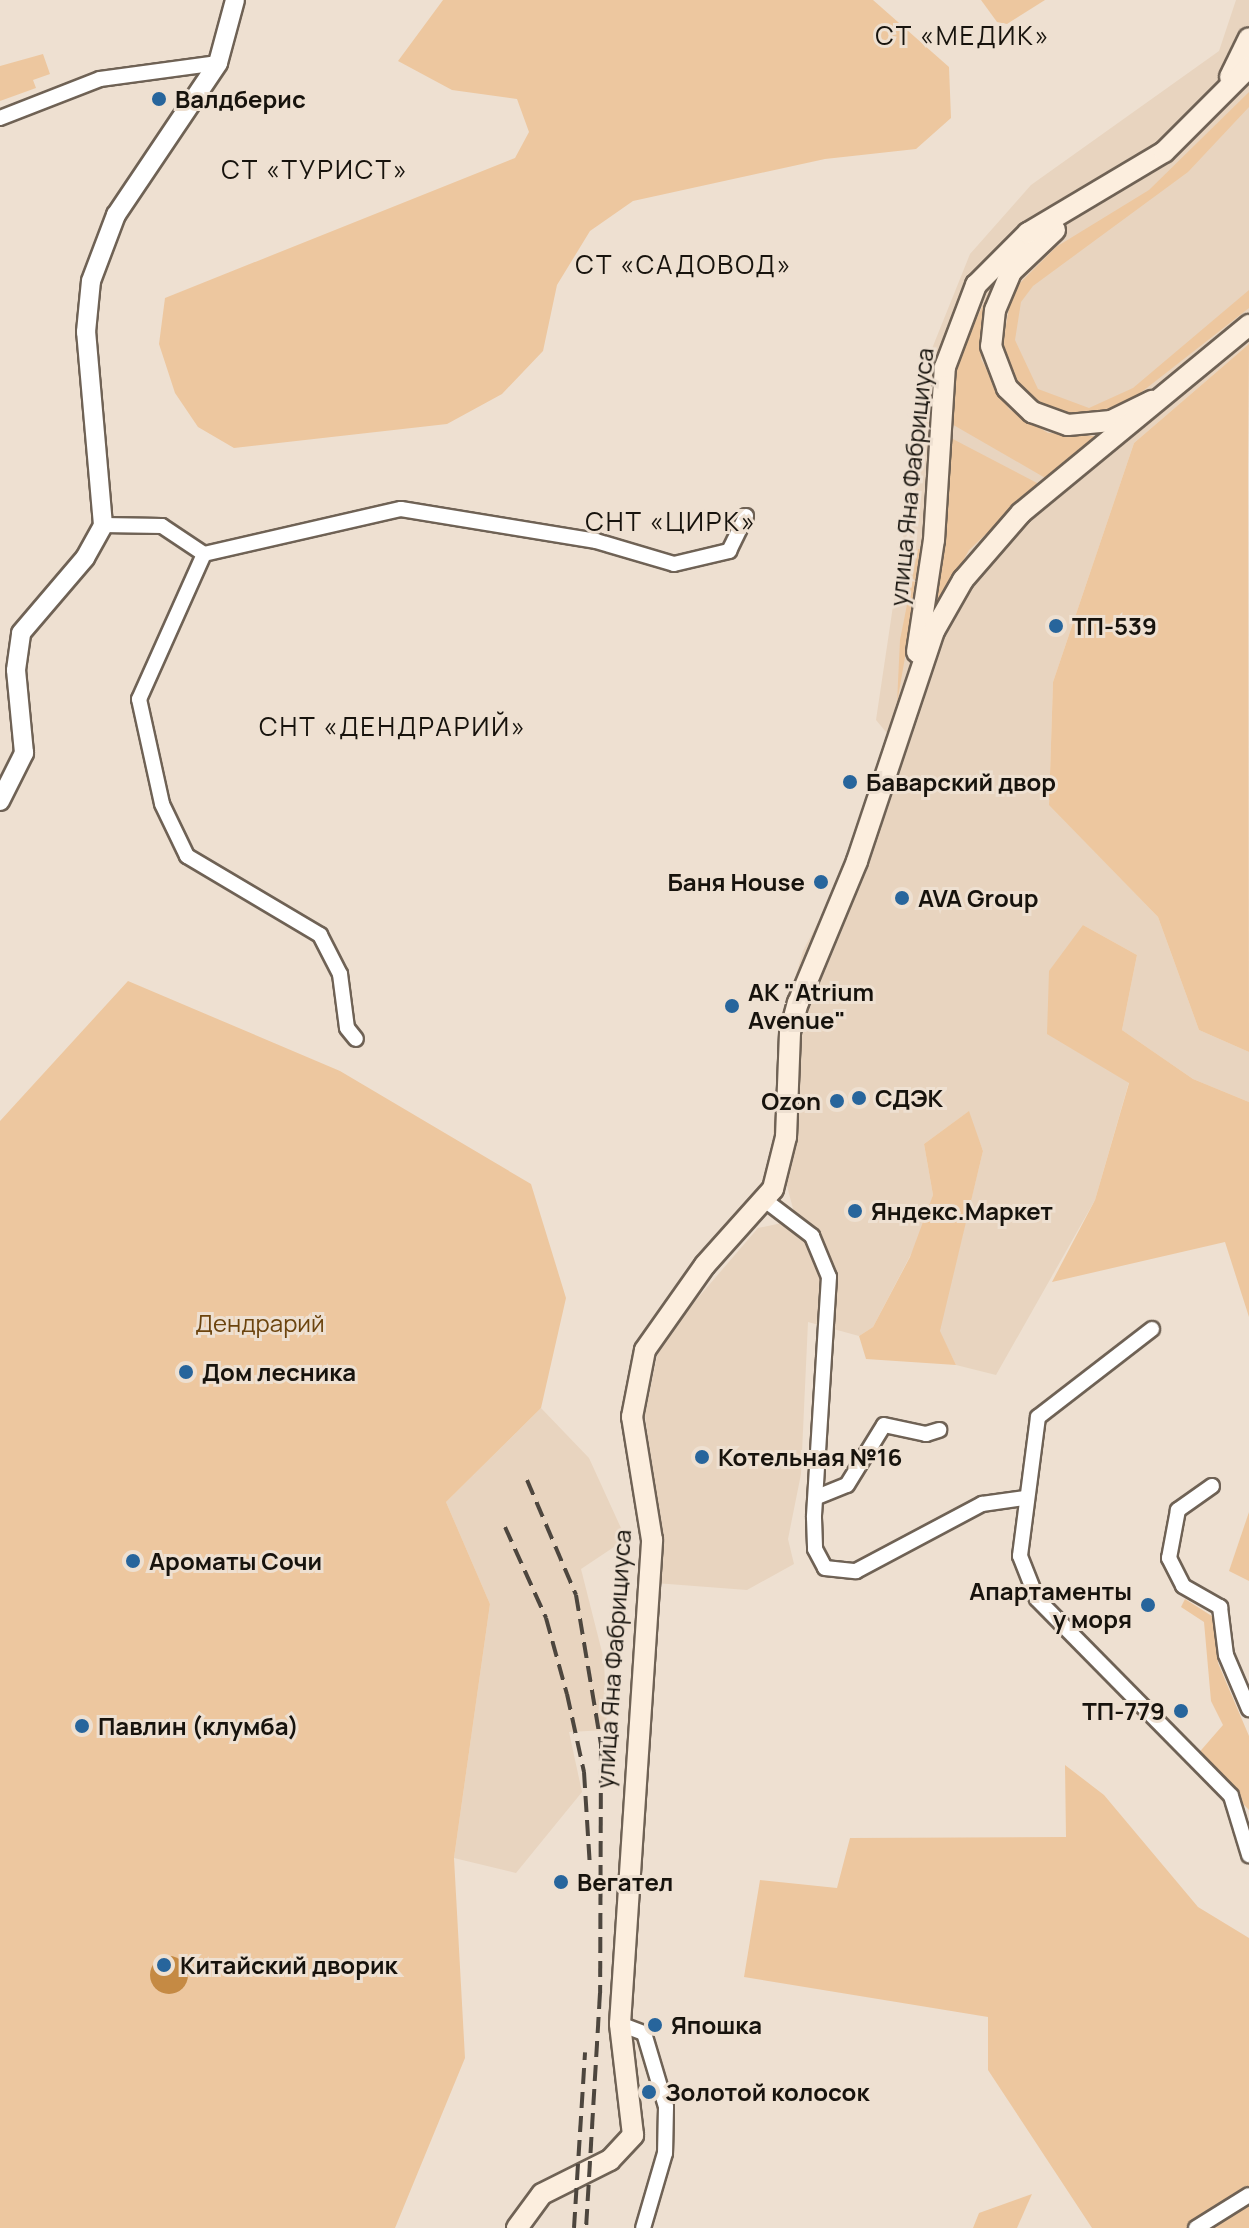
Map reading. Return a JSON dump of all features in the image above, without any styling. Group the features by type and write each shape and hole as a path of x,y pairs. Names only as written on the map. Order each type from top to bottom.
{"main road":[{"path":"1193,127 1249,38"},
{"name":"улица Яна Фабрициуса","path":"910,695 934,540 942,386 960,314 983,277 1028,233 1095,200 1193,127 1249,67"},
{"path":"1095,200 1011,272 991,330 1000,375 1032,412 1068,425 1111,421 1184,384"},
{"name":"улица Яна Фабрициуса","path":"517,2228 542,2194 610,2160 633,2135 620,2024 652,1540 634,1447 634,1381 661,1323 766,1201 786,1137 798,1003 857,861 910,695 934,631 994,540 1184,384 1249,325"}],"street":[{"path":"0,801 24,753 16,670 21,633 85,558 103,525 86,332 91,281 116,215 218,63 235,0"},
{"path":"0,118 100,79 218,63"},
{"path":"103,525 162,526 204,554 286,541 391,509 695,564 729,551 746,516"},
{"path":"204,554 139,699 162,804 187,856 320,935 340,974 347,1028 356,1039"},
{"path":"766,1201 812,1236 826,1263 817,1497 818,1556 843,1573 982,1504 1024,1498"},
{"path":"1152,1329 1044,1408 1034,1428 1020,1556 1028,1587 1231,1796 1249,1855"},
{"path":"817,1497 847,1485 884,1425 926,1434 939,1430"},
{"path":"1212,1486 1178,1510 1169,1558 1183,1586 1220,1607 1226,1655 1249,1709"},
{"path":"620,2024 644,2033 666,2107 665,2153 643,2228"},
{"path":"1196,2228 1249,2195"}],"shaded area":[{"path":"1236,0 1249,0 1249,344 1134,443 1053,682 1049,804 1158,917 1199,1030 1249,1052 1249,1102 1193,1079 1122,1030 1137,955 1083,925 1129,1082 1095,1200 996,1375 956,1365 939,1331 983,1151 968,1112 924,1144 933,1195 921,1235 873,1327 859,1336 808,1322 801,1474 788,1539 794,1564 747,1590 655,1583 658,1519 645,1414 660,1342 758,1228 796,1220 773,1133 781,1026 803,951 866,832 891,738 876,720 931,351 970,254 1031,185 1219,51"},
{"path":"541,1408 589,1458 626,1539 581,1569 604,1660 607,1730 569,1732 582,1792 516,1873 454,1858 490,1604 446,1502"},
{"path":"169,1956 182,1962 188,1975 182,1988 169,1994 156,1988 150,1975 156,1962"}],"green space":[{"path":"443,0 873,0 949,67 951,118 916,149 825,159 633,201 590,231 557,285 543,351 502,394 447,424 234,448 198,427 175,393 159,344 165,298 515,158 529,132 517,99 452,90 398,61"},
{"path":"981,0 1045,0 1007,24 997,22"},
{"path":"43,54 50,74 33,80 36,88 0,101 0,66"},
{"path":"1249,92 1249,107 1188,172 1033,286 1021,302 1015,340 1038,389 1089,408 1133,388 1249,290 1249,308 1125,405 1074,416 1035,404 1013,380 1002,348 1012,291 1056,247 1149,190"},
{"path":"991,288 981,359 1009,409 1048,433 1108,437 1047,479 950,423 957,361"},
{"path":"1249,344 1249,1052 1199,1030 1158,917 1049,805 1053,682 1134,443"},
{"path":"949,437 1039,484 969,550 931,618"},
{"path":"918,549 924,549 897,703 900,640"},
{"path":"1083,925 1137,955 1122,1030 1193,1079 1249,1102 1249,1317 1225,1242 1052,1282 1095,1200 1129,1083 1047,1034 1049,971"},
{"name":"Дендрарий","path":"128,981 340,1071 531,1184 566,1298 541,1408 446,1502 490,1604 454,1858 465,2058 395,2228 0,2228 0,1121"},
{"path":"969,1111 983,1151 940,1331 956,1365 866,1359 859,1336 873,1327 910,1257 933,1195 924,1144"},
{"path":"1249,1512 1249,1581 1229,1571"},
{"path":"1185,1599 1215,1618 1218,1663 1249,1736 1249,1810 1196,1756 1223,1725 1211,1701 1204,1622 1181,1607"},
{"path":"1065,1765 1104,1795 1198,1907 1249,1938 1249,2228 1092,2228 988,2070 988,2017 744,1977 760,1880 837,1888 850,1838 1066,1837"},
{"path":"1032,2194 1017,2228 973,2228 979,2213"}],"railway":[{"path":"527,1480 576,1595 601,1745 600,1993 586,2228"},
{"path":"505,1527 546,1618 567,1694 584,1772 590,1868"},
{"path":"574,2228 585,2052"}],"place":[{"name":"Валдберис","path":"159,99"},
{"name":"ТП-539","path":"1056,626"},
{"name":"Баварский двор","path":"850,782"},
{"name":"Баня House","path":"821,882"},
{"name":"AVA Group","path":"902,898"},
{"name":"АК \"Atrium Avenue\"","path":"732,1006"},
{"name":"СДЭК","path":"859,1098"},
{"name":"Ozon","path":"837,1101"},
{"name":"Яндекс.Маркет","path":"855,1211"},
{"name":"Дом лесника","path":"186,1372"},
{"name":"Котельная №16","path":"702,1457"},
{"name":"Ароматы Сочи","path":"133,1561"},
{"name":"Апартаменты у моря","path":"1148,1605"},
{"name":"ТП-779","path":"1181,1711"},
{"name":"Павлин (клумба)","path":"82,1726"},
{"name":"Вегател","path":"561,1882"},
{"name":"Китайский дворик","path":"164,1965"},
{"name":"Япошка","path":"655,2025"},
{"name":"Золотой колосок","path":"649,2092"}],"district":[{"name":"СТ «МЕДИК»","path":"963,36"},
{"name":"СТ «ТУРИСТ»","path":"315,170"},
{"name":"СТ «САДОВОД»","path":"684,265"},
{"name":"СНТ «ЦИРК»","path":"671,522"},
{"name":"СНТ «ДЕНДРАРИЙ»","path":"393,727"}]}
